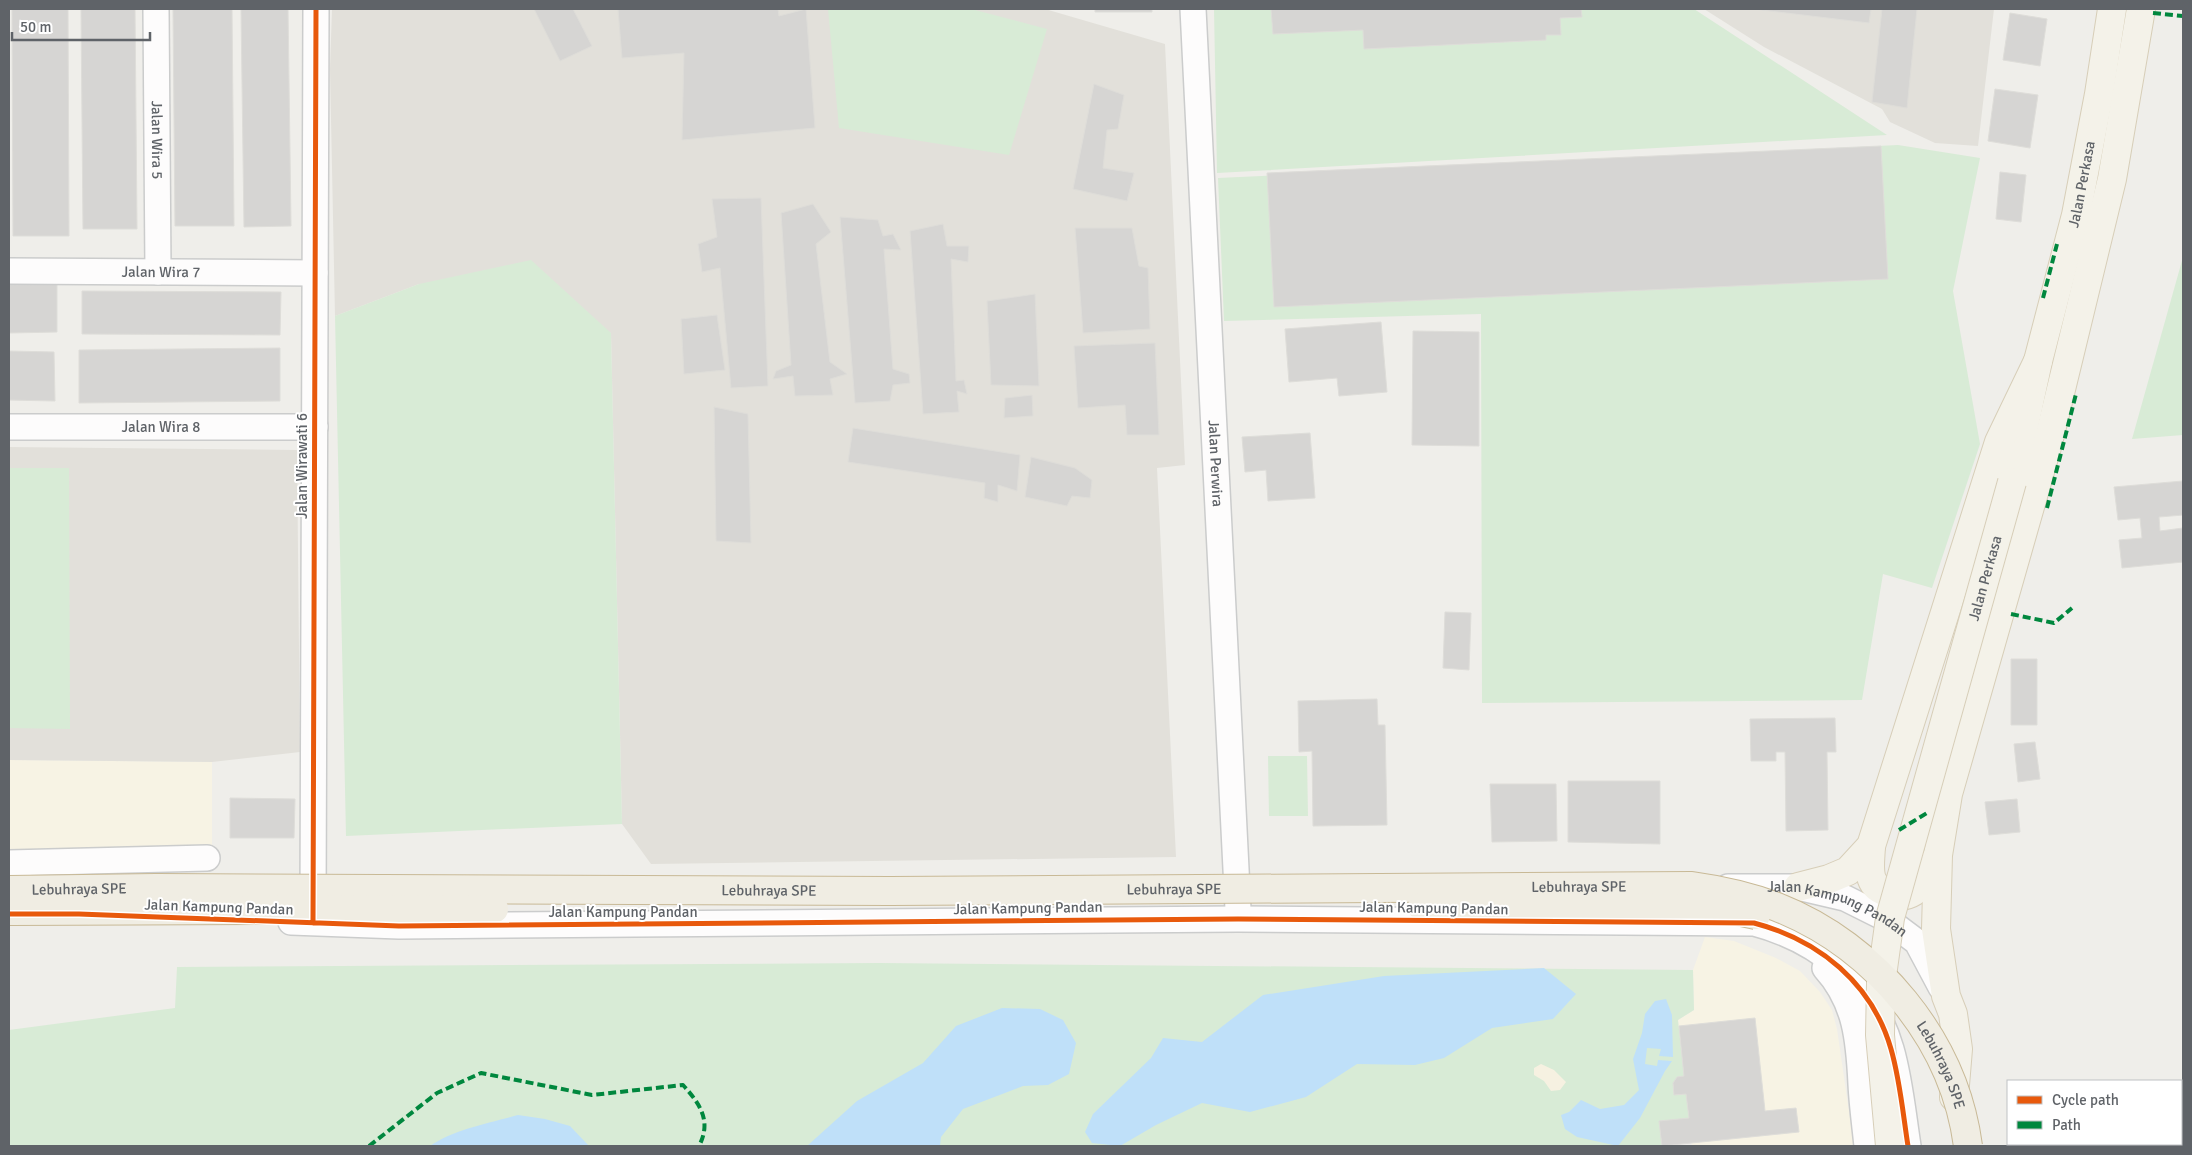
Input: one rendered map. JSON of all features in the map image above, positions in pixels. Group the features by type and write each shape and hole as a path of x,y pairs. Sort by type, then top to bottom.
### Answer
{"highway":[{"name":"Lebuhraya SPE","path":"9,890 156,888 890,891 1662,885 1701,888 1749,897 1803,918 1852,950 1875,969 1912,1011 1941,1059 1961,1111 1968,1146"},
{"name":"Lebuhraya SPE","path":"9,912 890,907 1630,907 1737,911 1778,922 1818,940 1853,964 1879,987 1906,1020 1924,1049 1943,1097 1955,1146"}],"main road":[{"name":"Jalan Perkasa","path":"1890,1146 1880,1035 1881,983 1890,918 2012,482 2038,361 2084,178 2112,9"},
{"name":"Jalan Perkasa","path":"1946,996 1936,930 1938,855 1948,794 2047,448 2107,198 2141,9"},
{"path":"1938,855 1920,885 1912,893 1902,896 1879,890 1874,885 1870,868 1871,846 1999,442 2038,361"},
{"path":"1798,887 1829,879 1848,871 1871,846"},
{"name":"Jalan Kampung Pandan","path":"1946,996 1953,1014 1958,1049 1954,1089 1955,1146"}],"street":[{"name":"Jalan Wira 5","path":"156,9 158,272"},
{"name":"Jalan Wirawati 6","path":"313,923 316,9"},
{"name":"Jalan Perwira","path":"1192,9 1238,919"},
{"name":"Jalan Wira 7","path":"9,271 315,273"},
{"name":"Jalan Wira 8","path":"9,427 315,427"},
{"path":"9,863 207,858"},
{"name":"Jalan Kampung Pandan","path":"9,897 313,898 1237,893 1390,888 1798,887 1845,898 1903,930 1917,942 1946,996"},
{"name":"Jalan Kampung Pandan","path":"9,912 409,926 1238,919 1754,924 1773,928 1810,944 1842,968 1867,998 1877,1015 1891,1048 1908,1146"},
{"name":"Jalan Kampung Pandan","path":"1754,924 1785,935 1801,946 1819,961 1840,988 1855,1024 1860,1043 1861,1084 1867,1146"}],"shaded area":[{"path":"332,9 1045,9 1165,44 1185,465 1157,468 1176,857 651,864 622,824 611,333 419,284 335,316 330,69"},
{"path":"1704,9 1994,9 1978,146 1935,143 1890,122 1882,109 1764,47"},
{"path":"9,447 297,450 300,752 212,762 9,760"},
{"path":"9,760 212,762 212,869 9,870"},
{"path":"1705,937 1734,941 1776,958 1800,971 1820,992 1832,1010 1837,1029 1854,1146 1692,1146 1691,1142 1662,1146 1659,1121 1674,1095 1673,1083 1677,1077 1684,1075 1678,1020 1694,1010 1693,970"}],"green space":[{"path":"828,9 971,9 1047,29 1009,155 839,128"},
{"path":"1214,9 1694,9 1887,135 1217,173"},
{"path":"1898,145 1980,158 1953,291 1980,444 1932,588 1883,574 1862,700 1482,703 1481,314 1224,321 1218,178"},
{"path":"2183,257 2183,435 2132,439"},
{"path":"531,260 611,333 622,824 346,836 335,316 419,284"},
{"path":"9,468 69,468 70,729 9,728"},
{"path":"1268,756 1307,756 1308,816 1269,816"},
{"path":"879,963 1693,970 1694,1010 1678,1020 1684,1076 1677,1077 1673,1083 1674,1095 1686,1094 1689,1118 1659,1122 1662,1146 9,1146 9,1030 175,1008 177,967"}],"sand":[{"path":"1541,1064 1554,1070 1566,1082 1560,1090 1551,1091 1544,1081 1534,1075 1534,1068"}],"water":[{"path":"1544,968 1576,994 1553,1019 1492,1028 1444,1058 1415,1065 1357,1064 1306,1097 1250,1112 1202,1103 1156,1125 1120,1146 1092,1143 1085,1132 1093,1114 1151,1058 1163,1038 1202,1042 1263,995 1384,976"},
{"path":"1666,999 1672,1015 1673,1057 1659,1056 1661,1049 1647,1048 1645,1064 1657,1066 1658,1060 1672,1061 1640,1118 1618,1146 1577,1137 1565,1129 1561,1115 1569,1112 1581,1100 1600,1109 1624,1105 1639,1090 1633,1059 1642,1033 1645,1014 1655,1001"},
{"path":"1002,1008 1040,1009 1063,1020 1076,1043 1069,1074 1048,1085 1023,1086 963,1109 941,1137 940,1146 807,1146 857,1101 923,1063 956,1026"},
{"path":"518,1115 545,1119 570,1126 589,1146 430,1146 461,1131"}],"building":[{"path":"12,9 68,9 69,236 13,236"},
{"path":"81,9 135,9 137,229 83,229"},
{"path":"173,9 232,9 234,226 175,226"},
{"path":"241,9 288,9 291,226 244,227"},
{"path":"534,9 573,9 592,46 560,61"},
{"path":"618,9 778,9 779,16 806,9 815,128 682,140 684,53 622,58"},
{"path":"1095,9 1152,9 1152,12 1095,12"},
{"path":"1271,9 1581,9 1582,17 1560,18 1561,35 1546,35 1546,40 1364,49 1363,30 1273,34"},
{"path":"1753,9 1871,9 1869,23"},
{"path":"1882,9 1917,9 1907,108 1872,102"},
{"path":"2010,13 2047,19 2040,66 2003,60"},
{"path":"1094,84 1124,95 1118,129 1107,130 1103,168 1134,173 1127,201 1073,189"},
{"path":"1995,89 2038,95 2030,148 1988,141"},
{"path":"1881,146 1888,279 1274,307 1267,173"},
{"path":"2000,172 2026,175 2021,222 1996,219"},
{"path":"761,198 768,386 731,388 720,268 702,272 698,244 717,237 712,199"},
{"path":"813,204 831,232 816,244 830,362 847,374 830,379 833,395 795,396 793,376 773,379 776,371 791,365 781,213"},
{"path":"840,217 878,220 883,236 893,234 901,250 884,249 893,369 909,374 910,383 893,385 890,401 855,403"},
{"path":"943,224 947,246 969,246 968,262 951,259 956,381 964,380 967,394 957,391 959,412 923,414 910,231"},
{"path":"1075,228 1132,228 1139,266 1148,268 1150,329 1083,333"},
{"path":"9,284 57,284 57,332 9,333"},
{"path":"82,291 281,292 280,335 82,334"},
{"path":"1035,294 1039,386 991,385 987,301"},
{"path":"717,315 725,370 684,374 681,319"},
{"path":"1381,322 1387,392 1339,396 1337,378 1289,382 1285,329"},
{"path":"1413,331 1479,332 1479,446 1412,445"},
{"path":"1155,343 1159,435 1127,435 1125,405 1078,408 1074,346"},
{"path":"280,348 280,401 79,403 79,350"},
{"path":"9,351 54,352 55,401 9,400"},
{"path":"1032,395 1033,416 1004,418 1005,398"},
{"path":"714,407 748,414 751,543 716,541"},
{"path":"853,428 1020,455 1017,491 998,485 998,502 984,498 985,483 848,462"},
{"path":"1310,433 1315,498 1268,501 1266,470 1245,472 1242,437"},
{"path":"1031,457 1075,468 1092,480 1090,498 1072,496 1067,506 1025,497"},
{"path":"2183,481 2183,515 2159,517 2160,531 2183,528 2183,562 2122,568 2119,540 2142,538 2140,518 2118,520 2114,487"},
{"path":"1445,612 1471,613 1469,670 1443,668"},
{"path":"2011,659 2037,659 2037,725 2011,725"},
{"path":"1377,699 1378,725 1385,725 1387,825 1313,826 1312,751 1299,752 1298,701"},
{"path":"1835,718 1836,752 1827,752 1828,830 1786,831 1785,752 1776,752 1776,761 1751,761 1750,719"},
{"path":"2035,742 2040,779 2018,782 2014,744"},
{"path":"1568,781 1660,781 1660,844 1568,842"},
{"path":"1490,784 1556,784 1557,841 1492,842"},
{"path":"230,798 295,799 294,838 230,838"},
{"path":"2017,799 2020,832 1989,835 1985,802"},
{"path":"1755,1018 1765,1111 1796,1108 1799,1132 1662,1146 1659,1121 1689,1118 1686,1094 1674,1095 1673,1083 1677,1077 1684,1076 1679,1026"}],"marked path":[{"path":"2153,13 2183,16"},
{"path":"2043,298 2057,244"},
{"path":"2047,508 2076,394"},
{"path":"2011,614 2054,623 2072,608"},
{"path":"1899,830 1927,813"},
{"path":"369,1146 437,1093 481,1073 592,1095 683,1085 702,1113 704,1129 699,1146"}],"cycle path":[{"path":"313,923 316,9"},
{"path":"9,914 79,914 399,926 1238,919 1754,923 1778,931 1821,953 1840,968 1871,1004 1882,1025 1891,1049 1899,1085 1908,1146"}]}
